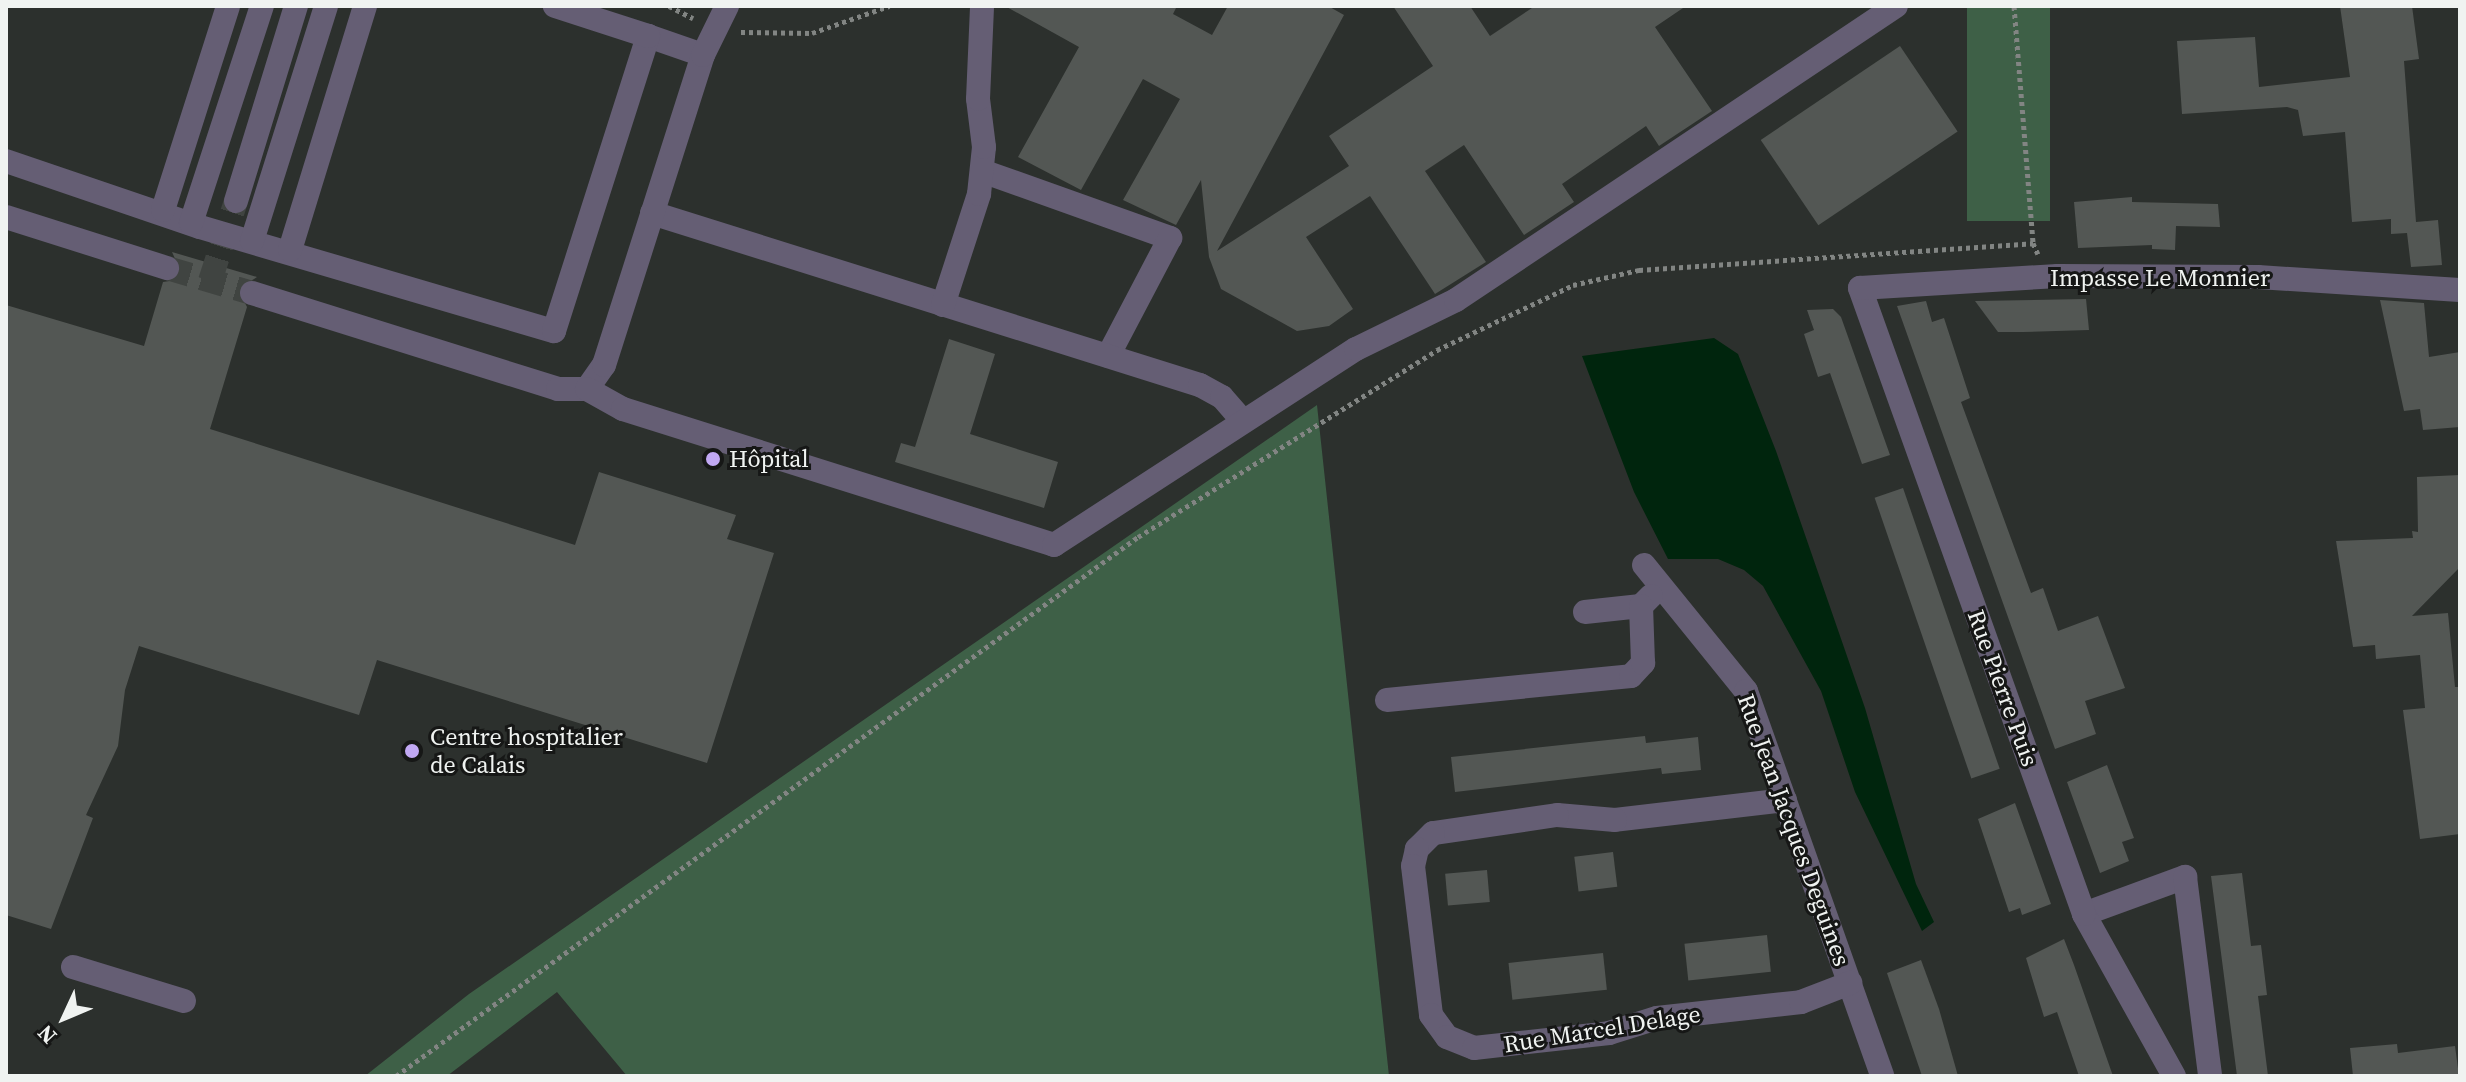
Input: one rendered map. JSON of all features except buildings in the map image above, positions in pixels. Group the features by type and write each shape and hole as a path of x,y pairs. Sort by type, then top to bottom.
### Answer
{"street":[{"path":"163,210 228,6"},
{"path":"191,223 262,6"},
{"path":"236,201 296,6"},
{"path":"252,241 326,6"},
{"path":"290,250 365,6"},
{"path":"555,6 703,55"},
{"path":"943,305 982,171 982,6"},
{"path":"252,293 558,389 587,389 623,409 1054,545 1241,419 1356,349 1456,300 1896,6"},
{"path":"587,389 604,365 716,16"},
{"path":"6,161 163,210 191,223 554,331 648,36"},
{"path":"982,171 1170,238 1108,356"},
{"path":"652,213 1200,385 1222,397 1241,419"},
{"path":"6,217 167,268"},
{"name":"Impasse Le Monnier","path":"1860,288 2048,277 2258,277 2460,290"},
{"name":"Rue Pierre Puis","path":"1860,288 2084,914 2174,1076"},
{"name":"Rue Jean Jacques Deguines","path":"1644,565 1746,691 1882,1076"},
{"path":"1585,612 1641,606 1661,585"},
{"path":"1387,700 1631,676 1643,663 1641,606"},
{"name":"Rue Marcel Delage","path":"1785,800 1615,820 1557,815 1433,833 1417,849 1413,866 1431,1015 1447,1037 1474,1048 1609,1033 1657,1018 1801,1002 1850,983"},
{"path":"2084,914 2185,877 2210,1076"},
{"path":"73,967 184,1001"}],"path":[{"path":"669,6 716,16 764,35 804,34 843,26 889,6"},
{"path":"2014,6 2033,243 2048,277"},
{"path":"396,1076 1138,537 1437,350 1573,285 1639,270 2033,243"}],"shaded area":[{"path":"1967,6 2050,6 2050,221 1967,221"},
{"path":"1714,338 1738,354 1776,451 1865,708 1916,884 1934,922 1922,931 1855,792 1821,691 1763,586 1744,570 1718,559 1668,559 1634,492 1582,356"},
{"path":"1317,405 1389,1076 627,1076 557,992 447,1076 365,1076 469,994"}],"tunnel":[{"path":"210,281 236,201"},
{"path":"167,268 252,293"}],"place":[{"name":"Hôpital","path":"713,459"},
{"name":"Centre hospitalier de Calais","path":"412,751"}]}
